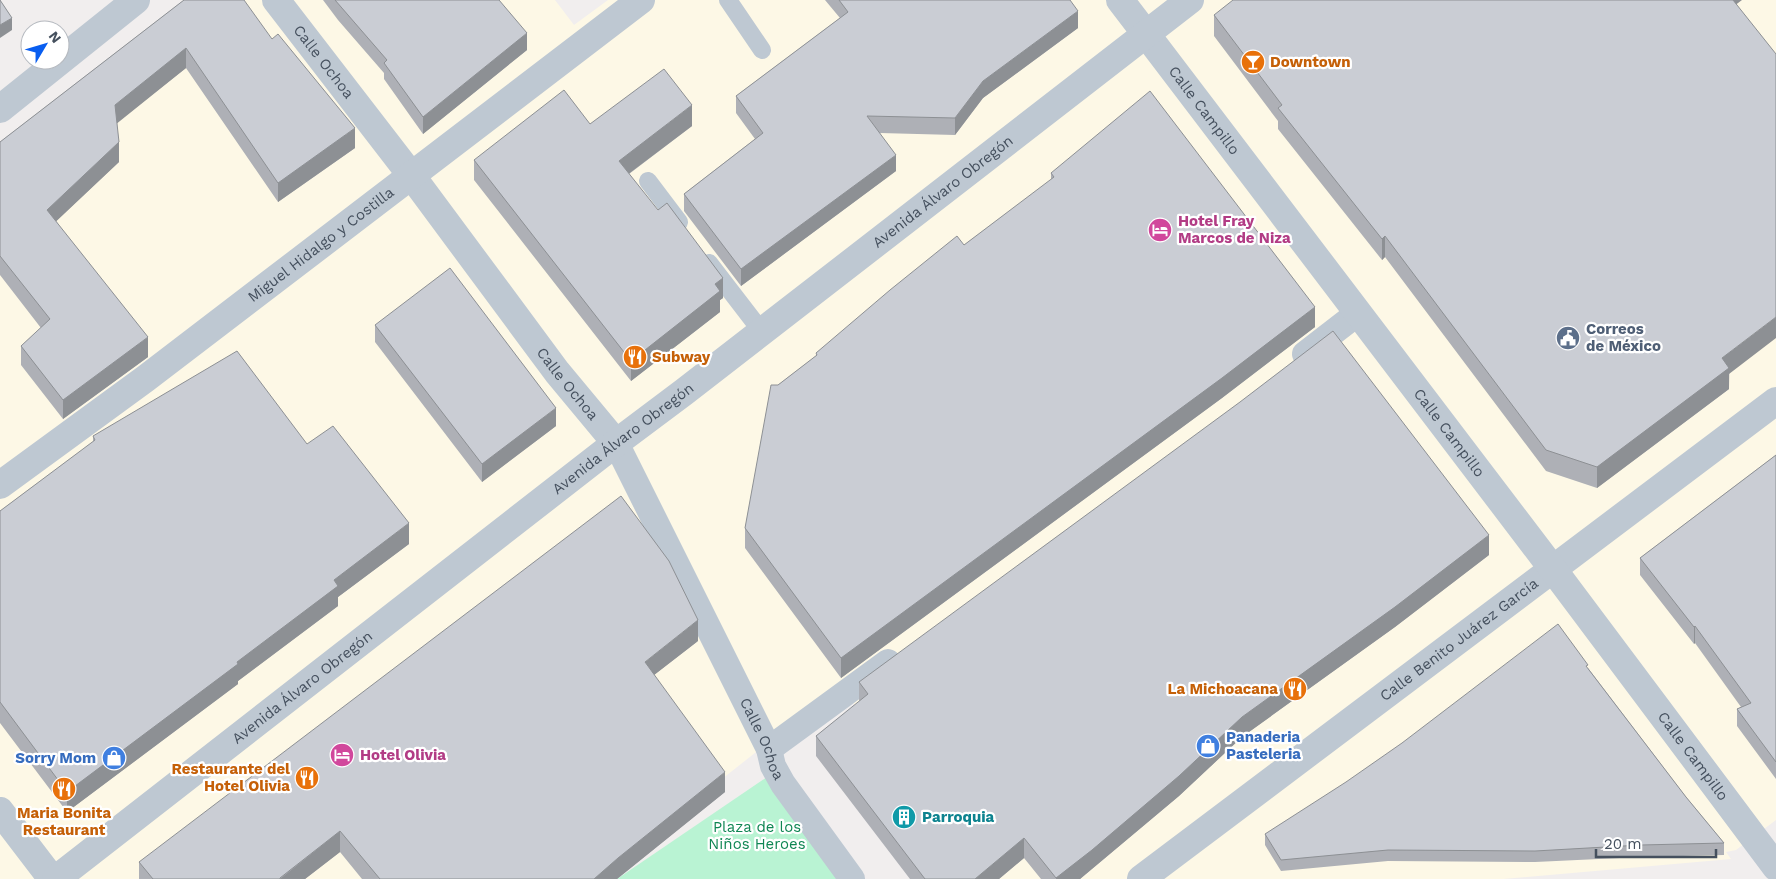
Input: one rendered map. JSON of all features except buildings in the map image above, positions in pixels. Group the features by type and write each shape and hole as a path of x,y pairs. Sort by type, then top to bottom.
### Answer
{"street":[{"path":"0,108 136,0"},
{"name":"Calle Ochoa","path":"276,0 411,175 557,372 616,442 769,749 774,766 783,784 852,879"},
{"name":"Miguel Hidalgo y Costilla","path":"0,485 145,379 641,0"},
{"name":"Calle Campillo","path":"1120,0 1774,859"},
{"name":"Avenida Álvaro Obregón","path":"56,879 616,442 762,332 1190,0"},
{"path":"1287,368 1358,314"},
{"name":"Calle Benito Juárez García","path":"1141,879 1776,400"},
{"path":"769,749 904,650"},
{"path":"0,811 52,879"}],"lane":[{"path":"728,0 762,50"},
{"path":"648,181 690,237"},
{"path":"702,252 762,332"}],"shaded area":[{"path":"195,0 555,0 574,25 608,0 1776,0 1776,820 1736,850 1726,852 1731,859 1503,879 991,879 840,686 595,879 0,879 0,149"}],"green space":[{"name":"Plaza de los Niños Heroes","path":"767,777 845,879 617,879"}],"place":[{"name":"Downtown","path":"1253,62"},
{"name":"Hotel Fray Marcos de Niza","path":"1160,230"},
{"name":"Correos de México","path":"1568,338"},
{"name":"Subway","path":"635,357"},
{"name":"La Michoacana","path":"1295,689"},
{"name":"Panaderia Pasteleria","path":"1208,746"},
{"name":"Hotel Olivia","path":"342,755"},
{"name":"Sorry Mom","path":"114,758"},
{"name":"Restaurante del Hotel Olivia","path":"307,778"},
{"name":"Maria Bonita Restaurant","path":"64,789"},
{"name":"Parroquia","path":"904,817"}]}
